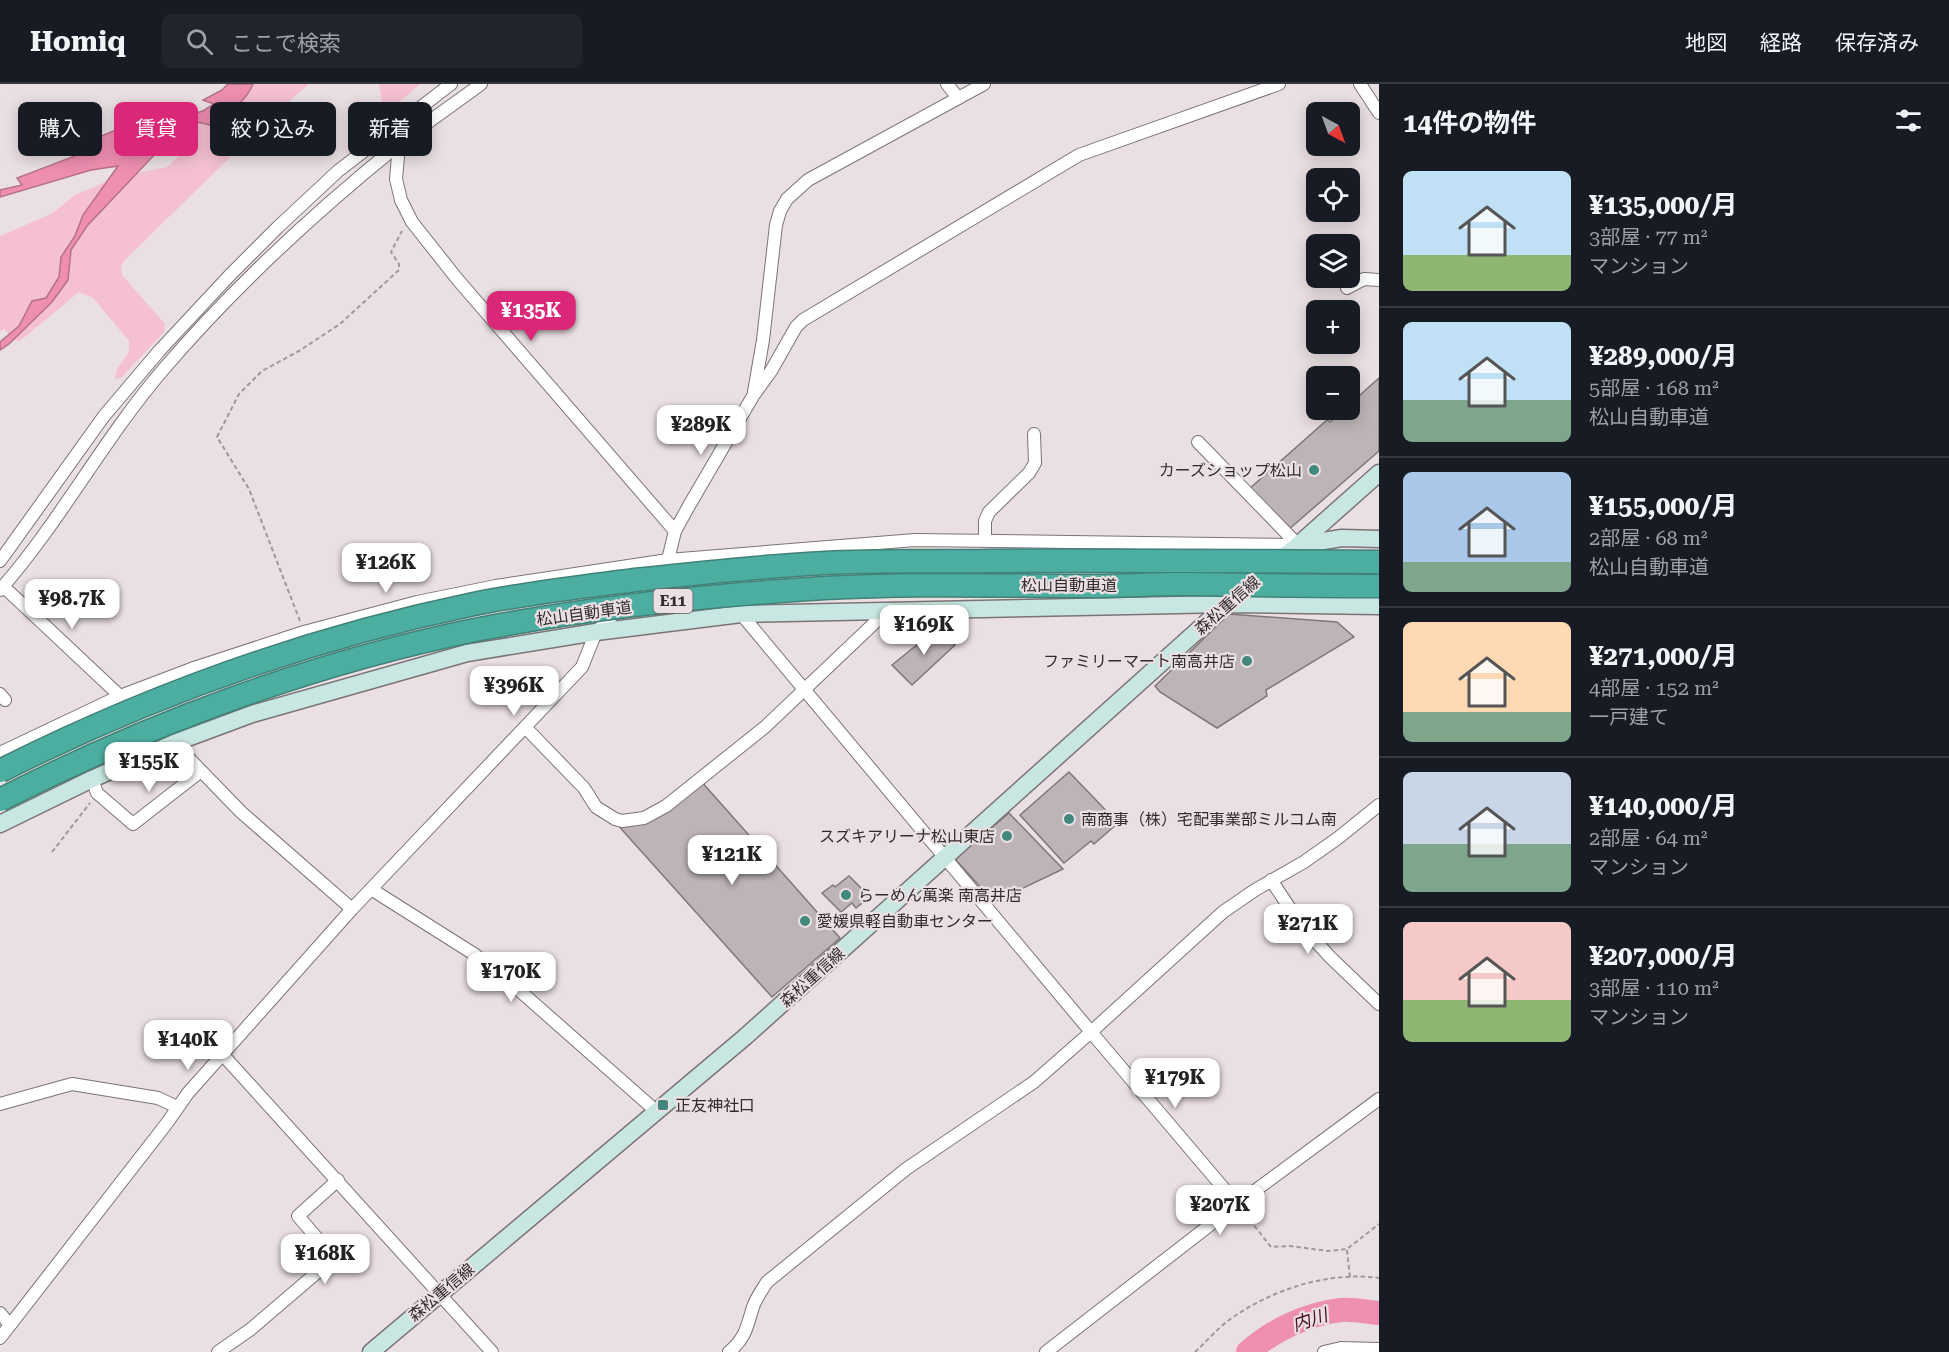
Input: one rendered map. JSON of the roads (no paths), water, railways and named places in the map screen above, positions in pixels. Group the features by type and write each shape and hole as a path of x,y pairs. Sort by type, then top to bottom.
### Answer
{"highway":[{"name":"松山自動車道","path":"0,771 141,706 306,648 390,624 475,604 575,587 701,572 827,563 1103,560 1379,562"},
{"name":"松山自動車道","path":"0,800 71,763 150,730 293,680 396,649 579,612 705,597 828,588 1176,584 1379,586"}],"street":[{"path":"0,561 104,416 160,350 214,292 278,227 338,171 451,84"},
{"path":"432,120 481,84"},
{"path":"947,84 958,98"},
{"path":"753,396 764,339 772,244 780,211 787,199 808,180 984,84"},
{"path":"0,1338 177,1107 352,909 582,667 596,632 668,560 675,531 753,396 771,371 796,327 803,320 1079,155 1280,84"},
{"path":"1360,84 1379,113"},
{"path":"120,696 2,588 39,543 92,464 169,364 289,240 386,156"},
{"path":"398,156 396,179 401,200 410,217 458,280 675,531"},
{"path":"1360,281 1364,279 1379,280"},
{"path":"985,540 985,520 989,512 1029,473 1035,463 1034,434"},
{"path":"1198,442 1298,544"},
{"name":"森松重信線","path":"371,1352 745,1037 1227,604 1379,473"},
{"path":"0,753 120,696 191,669 304,632 417,602 496,586 668,560 915,540 1298,544 1342,538 1379,539"},
{"path":"0,824 94,786 174,743 262,711 467,653 596,632 741,614 1227,604 1379,606"},
{"path":"525,727 584,788 596,807 622,821 644,818 666,806 765,727 887,611"},
{"path":"741,614 944,859 1237,1204"},
{"path":"174,743 241,812 352,909"},
{"path":"94,786 133,824 201,771"},
{"path":"729,1352 744,1335 753,1306 767,1282 906,1169 1034,1082 1223,912 1271,880 1304,862 1379,805"},
{"path":"1271,880 1284,902 1308,933 1330,957 1374,988 1379,1004"},
{"path":"371,889 474,954 520,991 656,1111"},
{"path":"223,1055 492,1352"},
{"path":"0,1104 72,1084 158,1098 177,1107"},
{"path":"1046,1352 1237,1204 1379,1099"},
{"path":"218,1352 251,1329 333,1258 298,1216 338,1180"},
{"path":"0,1313 10,1325"},
{"path":"1324,1352 1341,1348 1379,1349"}],"waterway":[{"name":"内川","path":"1248,1352 1279,1330 1316,1315 1346,1310 1379,1313"}],"place":[{"name":"カーズショップ松山","path":"1314,470"},
{"name":"ファミリーマート南高井店","path":"1247,661"},
{"name":"南商事（株）宅配事業部ミルコム南","path":"1069,819"},
{"name":"スズキアリーナ松山東店","path":"1007,836"},
{"name":"らーめん萬楽 南高井店","path":"846,895"},
{"name":"愛媛県軽自動車センター","path":"805,921"},
{"name":"正友神社口","path":"663,1105"}]}
